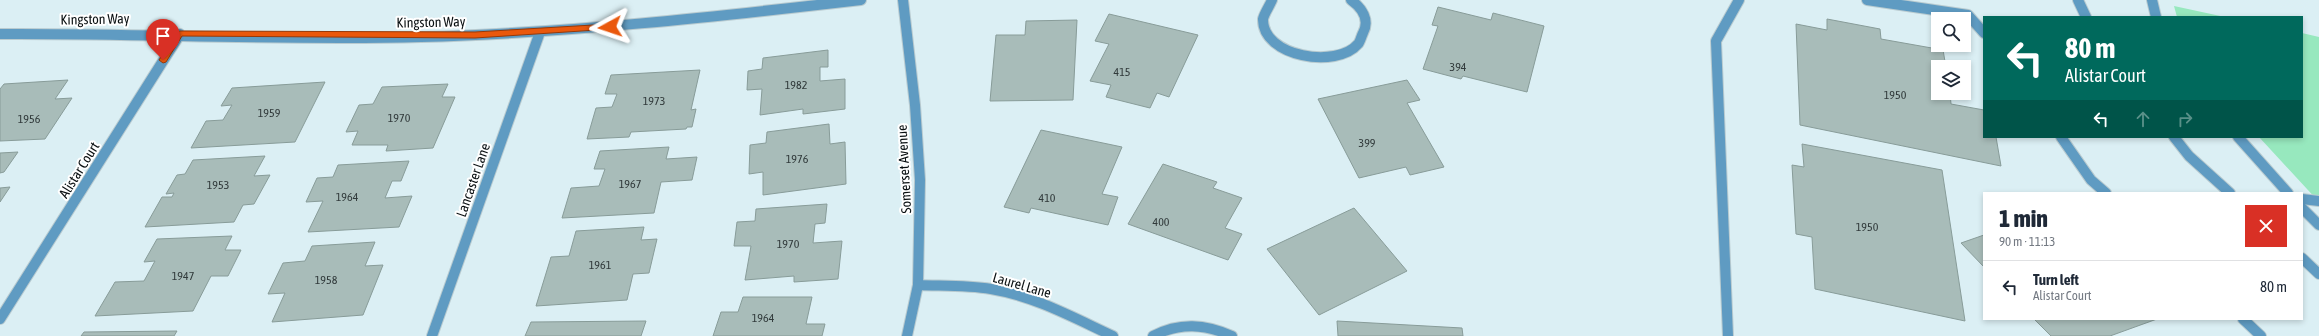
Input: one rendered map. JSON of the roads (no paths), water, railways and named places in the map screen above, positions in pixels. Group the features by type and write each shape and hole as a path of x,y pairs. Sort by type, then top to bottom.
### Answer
{"street":[{"name":"Kingston Way","path":"0,34 368,36 475,35 540,32 634,24 860,0"},
{"name":"Somerset Avenue","path":"902,0 915,105 920,180 918,286 907,336"},
{"path":"1272,0 1264,10 1262,22 1266,34 1276,45 1291,53 1309,58 1328,57 1344,53 1358,44 1365,35 1366,24 1363,13 1351,0"},
{"path":"1728,336 1716,41 1739,0"},
{"path":"1867,0 1968,15 1983,32"},
{"path":"2078,0 2086,16"},
{"path":"2152,0 2156,16"},
{"name":"Lancaster Lane","path":"432,336 540,32"},
{"name":"Alistar Court","path":"0,320 180,34"},
{"path":"2062,138 2091,180 2105,192"},
{"path":"2175,138 2189,156 2229,192"},
{"path":"2239,138 2287,192"},
{"path":"2303,199 2319,201"},
{"path":"2303,209 2319,225"},
{"path":"2303,259 2319,274"},
{"name":"Laurel Lane","path":"918,286 966,287 1001,291 1050,308 1113,336"},
{"path":"2244,320 2261,336"},
{"path":"1153,336 1174,327 1196,324 1217,328 1232,336"}]}
